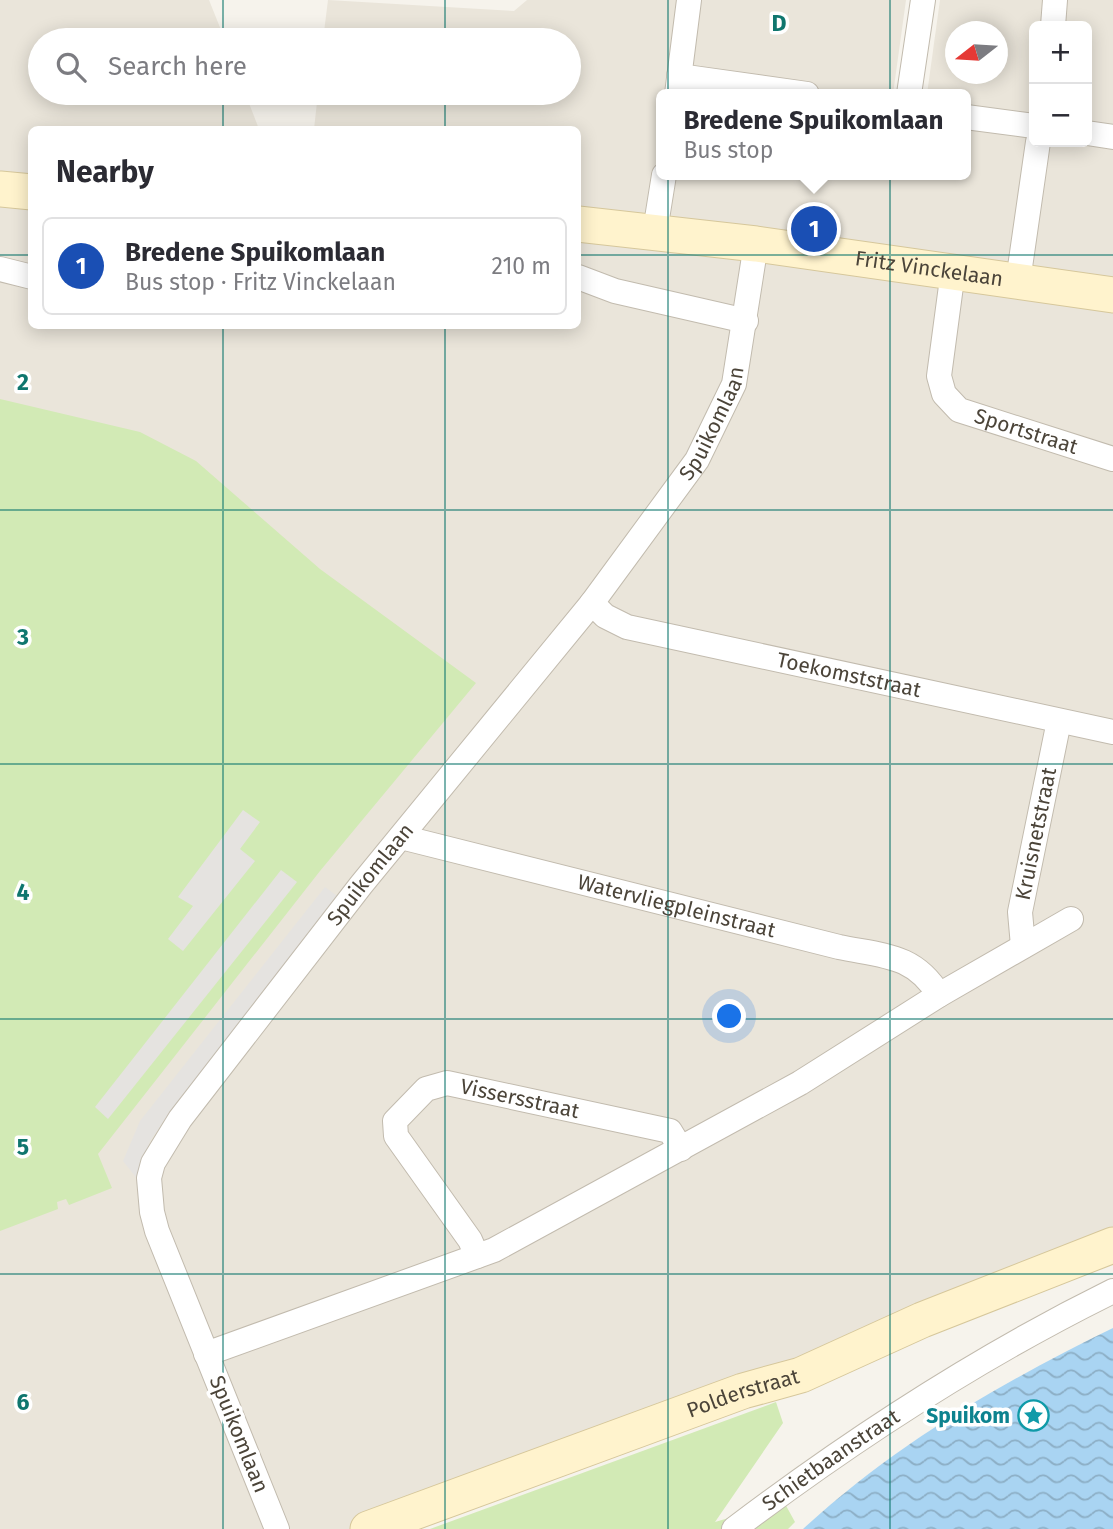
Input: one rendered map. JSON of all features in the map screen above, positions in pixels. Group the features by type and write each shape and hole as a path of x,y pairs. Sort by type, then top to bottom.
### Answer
{"street":[{"path":"689,0 678,85 735,89"},
{"path":"910,89 923,0"},
{"path":"1053,21 1055,0"},
{"path":"971,118 1029,125"},
{"path":"1092,134 1113,137"},
{"path":"1018,281 1037,147"},
{"path":"655,231 663,180"},
{"path":"0,189 28,192"},
{"name":"Fritz Vinckelaan","path":"581,224 755,244 1113,295"},
{"name":"Spuikomlaan","path":"277,1529 152,1212 149,1178 153,1163 180,1119 401,837 592,603 697,460 734,384 746,321 755,244"},
{"path":"0,269 28,276"},
{"name":"Sportstraat","path":"953,271 939,376 950,404 959,410 1113,459"},
{"path":"581,278 615,291 746,321"},
{"name":"Toekomststraat","path":"592,603 605,616 627,627 1113,732"},
{"name":"Kruisnetstraat","path":"1023,946 1020,912 1059,721"},
{"name":"Watervliegpleinstraat","path":"401,837 826,944 907,960 929,979 939,995"},
{"path":"206,1354 477,1256 800,1083 939,995 1071,919"},
{"name":"Vissersstraat","path":"477,1256 470,1240 396,1136 395,1121 426,1089 447,1083 670,1131 681,1149"},
{"name":"Polderstraat","path":"368,1529 743,1391 801,1375 922,1320 1113,1245"},
{"name":"Schietbaanstraat","path":"734,1529 789,1487 945,1384 1026,1334 1113,1291"}],"shaded area":[{"path":"0,0 209,0 220,28 28,28 28,105 250,105 258,126 28,126 28,329 581,329 581,126 314,126 317,105 581,105 581,28 324,28 328,0 514,11 527,0 906,0 894,89 656,89 656,180 971,180 971,89 928,89 940,0 1113,0 1113,1245 368,1529 0,1529"},
{"path":"243,810 260,822 240,849 255,861 183,951 168,939 193,906 178,897"},
{"path":"281,870 297,882 108,1119 95,1107"},
{"path":"325,887 340,898 166,1118 150,1141 138,1180 123,1161 140,1121"}],"green space":[{"path":"0,399 140,432 196,461 320,569 476,683 320,871 98,1154 112,1188 69,1205 66,1199 57,1202 58,1209 0,1231"},
{"path":"776,1402 783,1423 715,1522 784,1502 795,1522 788,1529 430,1529"}],"water":[{"name":"Spuikom","path":"1113,1328 1113,1529 803,1529 874,1470 950,1417 1031,1370"}],"place":[{"name":"Bredene Spuikomlaan","path":"814,229"},
{"name":"Spuikom","path":"1033,1416"}]}
